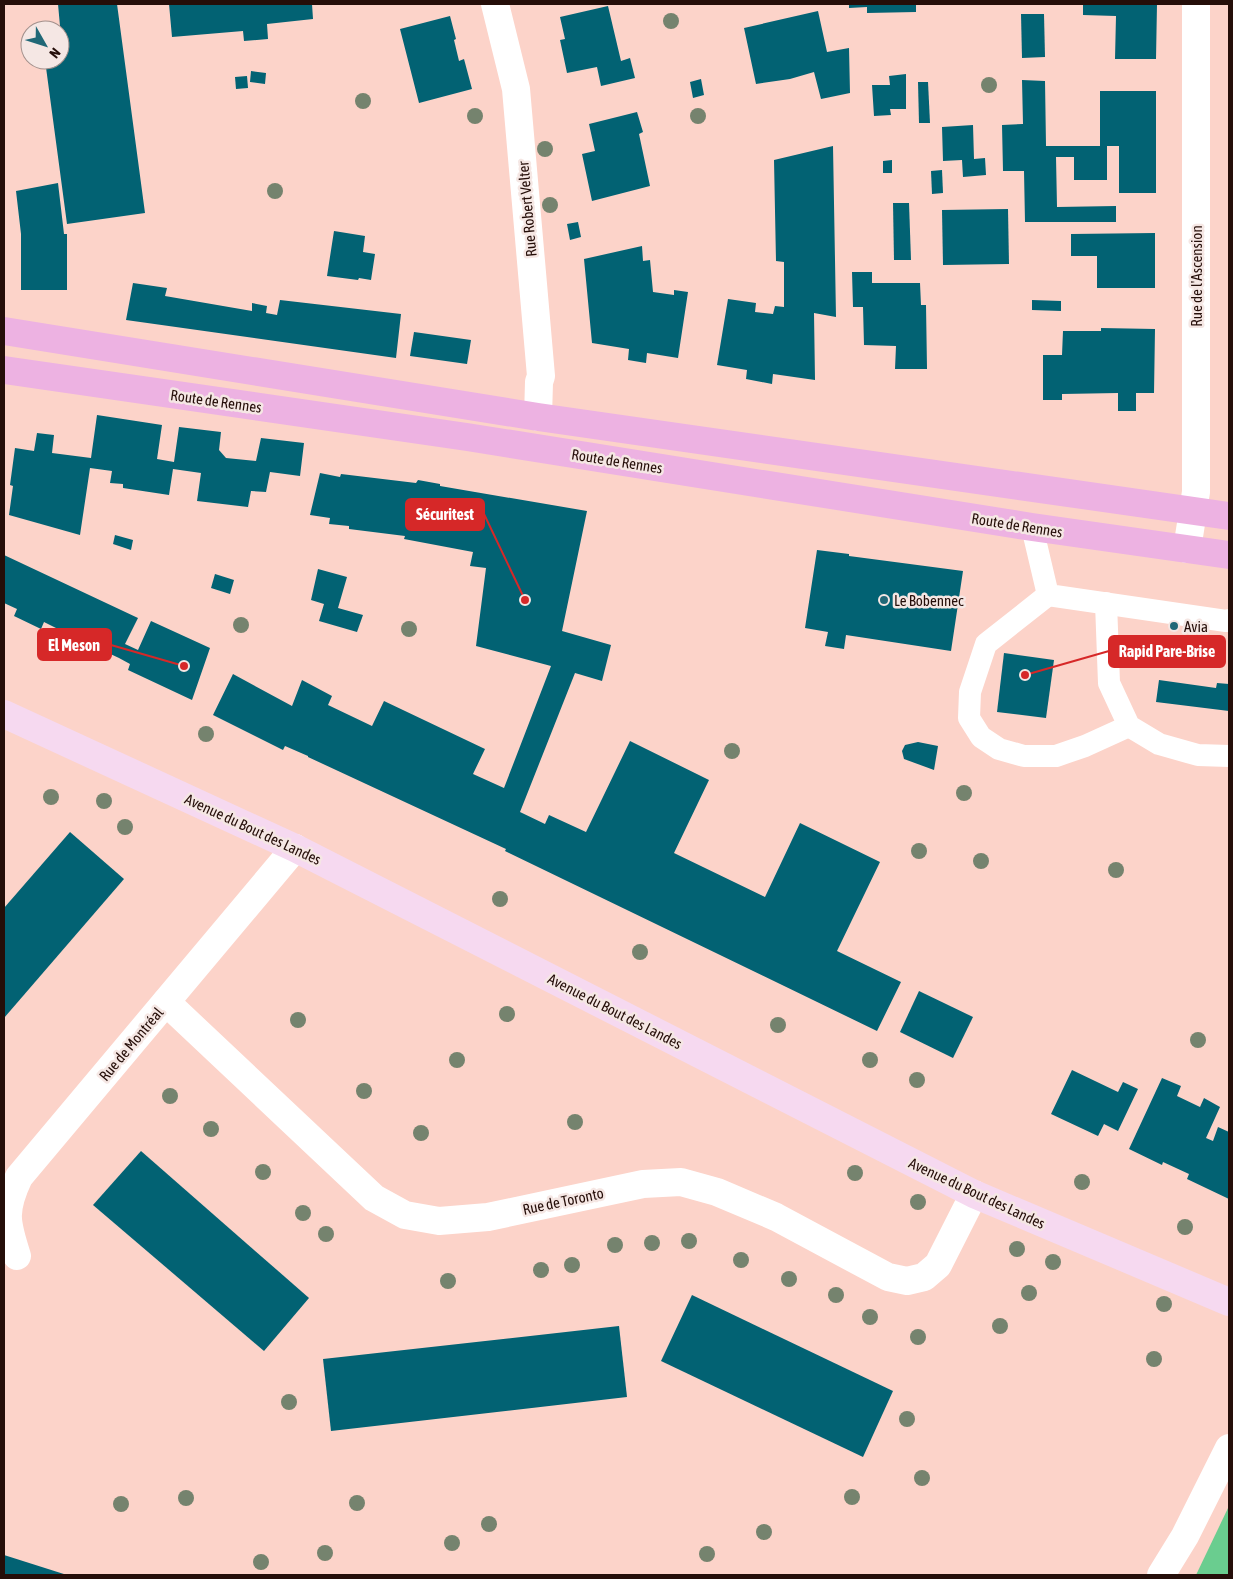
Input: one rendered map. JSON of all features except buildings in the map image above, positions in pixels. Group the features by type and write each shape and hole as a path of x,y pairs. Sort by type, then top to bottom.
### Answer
{"main road":[{"path":"4,331 538,417 1229,516"},
{"name":"Route de Rennes","path":"4,370 467,437 1032,528 1229,555"}],"street":[{"name":"Rue Robert Velter","path":"495,4 516,90 541,376 539,382 538,417"},
{"name":"Rue de l'Ascension","path":"1187,548 1196,492 1196,4"},
{"name":"Avenue du Bout des Landes","path":"4,714 295,848 974,1194 1229,1302"},
{"name":"Rue de Montréal","path":"17,1256 9,1233 7,1214 10,1196 19,1177 295,848"},
{"name":"Rue de Toronto","path":"166,1002 374,1198 405,1215 439,1222 488,1217 643,1184 681,1182 717,1192 776,1217 888,1277 907,1281 924,1276 938,1265 974,1194"},
{"path":"1160,1575 1185,1536 1229,1448"}],"lane":[{"path":"1032,528 1048,594"},
{"path":"1128,726 1086,746 1056,756 1024,756 999,749 981,737 969,718 970,692 986,644 1048,594 1106,604 1229,620"},
{"path":"1106,604 1109,683 1128,726 1159,744 1198,755 1229,756"}],"green space":[{"path":"1229,1506 1229,1575 1196,1575"}],"place":[{"name":"Sécuritest","path":"525,600"},
{"name":"Le Bobennec","path":"884,600"},
{"name":"Avia","path":"1174,626"},
{"name":"El Meson","path":"184,666"},
{"name":"Rapid Pare-Brise","path":"1025,675"}]}
